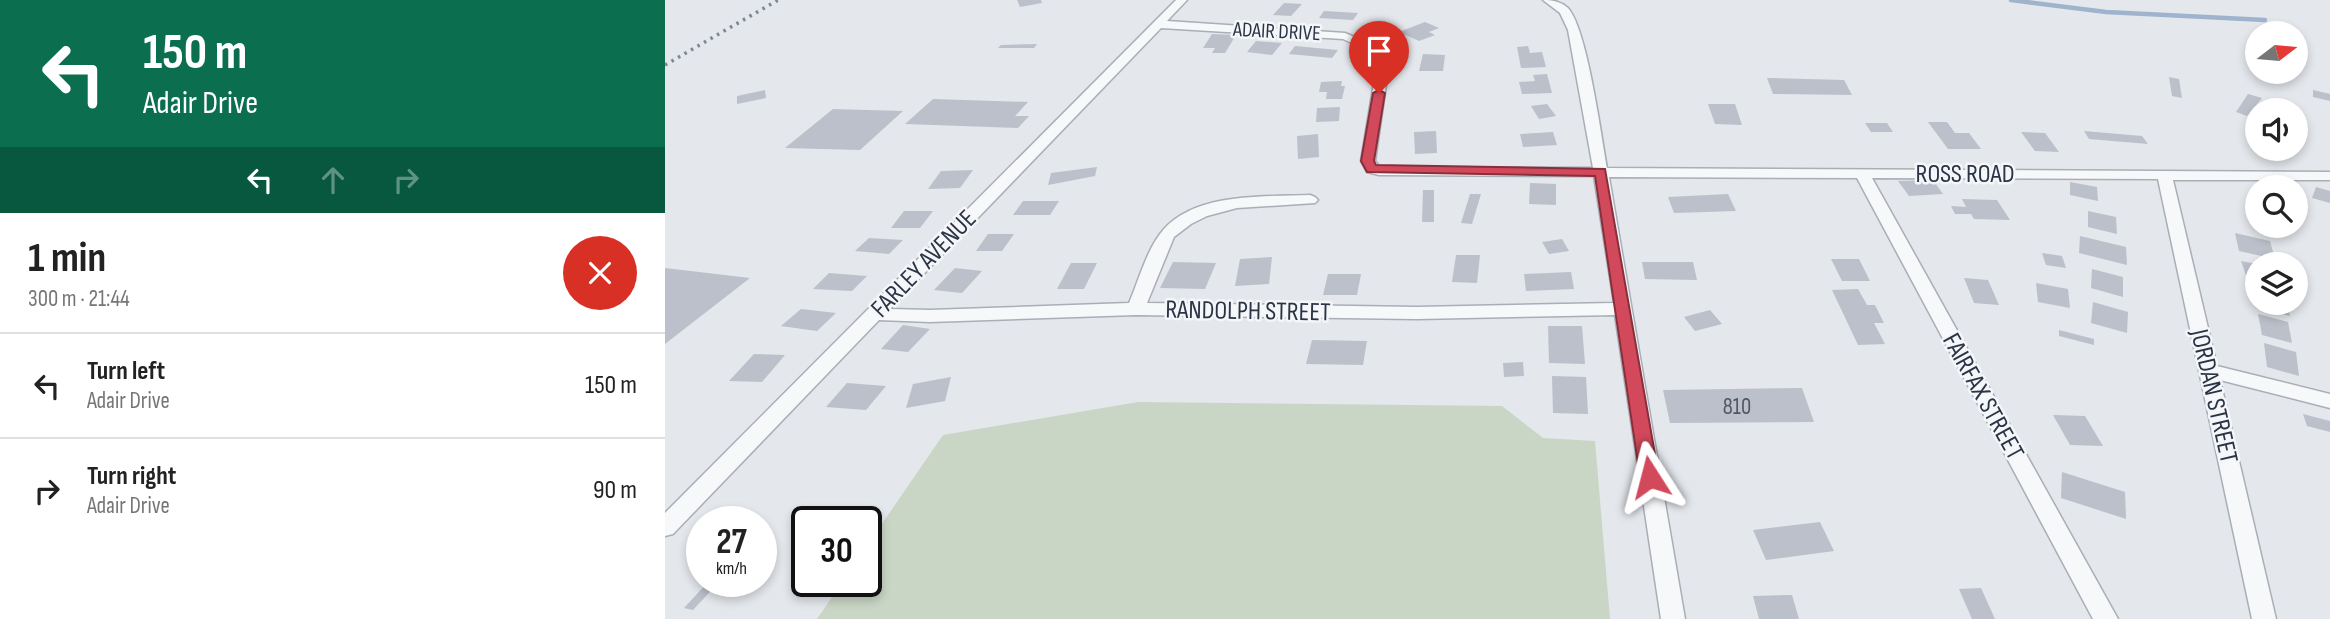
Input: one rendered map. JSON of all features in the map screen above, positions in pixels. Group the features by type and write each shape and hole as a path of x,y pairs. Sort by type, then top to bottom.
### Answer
{"street":[{"name":"FARLEY AVENUE","path":"665,527 1182,0"},
{"path":"1548,0 1564,11 1574,30 1601,172 1673,619"},
{"name":"ADAIR DRIVE","path":"1158,24 1333,34 1364,43 1374,49 1383,64 1368,161 1372,169 1601,172"},
{"name":"ROSS ROAD","path":"1601,172 2330,176"},
{"name":"FAIRFAX STREET","path":"1861,172 2106,619"},
{"name":"JORDAN STREET","path":"2164,174 2264,619"},
{"path":"1136,309 1170,232 1199,214 1237,204 1310,200"},
{"name":"RANDOLPH STREET","path":"873,314 930,316 1136,309 1417,313 1624,309"},
{"path":"2209,372 2330,401"}],"green space":[{"path":"1138,402 1502,406 1543,438 1595,441 1610,619 817,619 832,597 882,597 882,524 943,435"}],"building":[{"path":"1017,0 1041,0 1042,3 1020,7"},
{"path":"1284,3 1302,4 1291,16 1273,15"},
{"path":"1324,11 1358,13 1353,20 1319,18"},
{"path":"1425,22 1439,28 1429,32 1435,35 1419,41 1399,32"},
{"path":"1212,34 1236,35 1225,53 1212,53 1215,48 1203,48"},
{"path":"1256,41 1282,43 1272,55 1247,52"},
{"path":"1037,44 1034,48 998,48 1001,45"},
{"path":"1295,46 1338,50 1332,58 1289,54"},
{"path":"1528,46 1530,53 1542,52 1546,67 1521,68 1517,47"},
{"path":"1423,54 1445,55 1443,71 1419,71"},
{"path":"1547,74 1552,93 1522,94 1519,82 1535,81 1533,75"},
{"path":"2169,77 2179,79 2182,98 2172,96"},
{"path":"1767,78 1844,80 1852,95 1773,94"},
{"path":"1342,81 1341,86 1345,86 1342,99 1326,99 1327,92 1319,92 1321,82"},
{"path":"765,90 766,98 737,104 737,96"},
{"path":"2313,90 2330,94 2330,101 2313,97"},
{"path":"2248,94 2262,98 2245,98"},
{"path":"2245,98 2245,115 2236,112"},
{"path":"933,99 1028,102 1015,116 1029,116 1018,128 905,124"},
{"path":"1547,104 1556,116 1539,119 1531,106"},
{"path":"1708,104 1735,104 1742,125 1715,124"},
{"path":"1340,107 1339,121 1316,122 1317,108"},
{"path":"833,109 903,111 860,150 785,148"},
{"path":"1928,122 1947,122 1955,133 1969,133 1981,149 1948,149"},
{"path":"1865,123 1887,123 1893,132 1871,132"},
{"path":"1436,131 1437,153 1415,154 1414,132"},
{"path":"2084,131 2142,136 2148,144 2089,139"},
{"path":"1553,132 1557,145 1523,147 1520,134"},
{"path":"2021,132 2045,133 2059,152 2035,151"},
{"path":"1318,134 1319,157 1298,159 1297,136"},
{"path":"1097,167 1095,176 1048,185 1051,173"},
{"path":"973,170 960,188 928,189 941,171"},
{"path":"1933,180 1943,194 1909,196 1898,181"},
{"path":"2070,182 2097,187 2098,201 2070,195"},
{"path":"1530,183 1556,184 1556,205 1529,204"},
{"path":"2316,187 2330,191 2330,203 2312,198"},
{"path":"1423,190 1434,190 1434,222 1422,222"},
{"path":"1470,194 1481,194 1472,224 1461,223"},
{"path":"1728,194 1736,211 1674,213 1668,197"},
{"path":"1962,199 1997,200 2010,220 1974,219 1971,214 1955,214 1951,206 1966,207"},
{"path":"1023,201 1059,201 1050,215 1013,215"},
{"path":"904,211 933,211 920,228 891,228"},
{"path":"2088,211 2116,217 2117,234 2088,227"},
{"path":"2235,233 2245,235 2245,238 2270,241 2273,252 2245,252 2239,251"},
{"path":"988,234 1014,234 1002,251 976,251"},
{"path":"2080,236 2126,247 2127,265 2079,253"},
{"path":"869,238 903,240 889,254 855,251"},
{"path":"1562,239 1569,251 1549,254 1542,242"},
{"path":"2042,253 2062,256 2066,268 2046,265"},
{"path":"1456,255 1480,255 1477,283 1452,282"},
{"path":"1272,257 1269,284 1235,286 1240,259"},
{"path":"1831,259 1859,259 1870,281 1842,281"},
{"path":"1173,262 1216,263 1205,289 1160,288"},
{"path":"1642,262 1693,262 1697,280 1645,279"},
{"path":"1071,263 1097,263 1084,289 1057,289"},
{"path":"665,268 750,278 665,344"},
{"path":"955,268 982,271 962,293 934,290"},
{"path":"2092,269 2123,277 2123,297 2091,288"},
{"path":"1571,272 1574,289 1526,291 1524,274"},
{"path":"829,273 867,276 852,291 813,289"},
{"path":"1328,274 1361,274 1357,295 1323,295"},
{"path":"1964,278 1988,280 1999,305 1974,303"},
{"path":"2036,283 2068,289 2070,308 2038,302"},
{"path":"1858,289 1867,305 1875,305 1884,323 1874,323 1885,344 1858,345 1832,290"},
{"path":"2093,302 2128,312 2127,333 2091,323"},
{"path":"801,309 836,313 817,331 781,326"},
{"path":"1710,310 1722,324 1695,331 1684,317"},
{"path":"2258,315 2288,322 2292,343 2262,335"},
{"path":"903,325 930,329 908,352 881,349"},
{"path":"1548,326 1582,326 1585,364 1549,363"},
{"path":"2059,330 2094,339 2094,345 2059,336"},
{"path":"1312,340 1367,341 1363,365 1306,364"},
{"path":"2264,343 2296,352 2299,376 2267,367"},
{"path":"754,354 785,355 762,382 729,381"},
{"path":"1523,362 1524,376 1504,377 1503,363"},
{"path":"1552,376 1586,377 1588,414 1553,413"},
{"path":"951,377 945,401 906,408 913,384"},
{"path":"847,383 886,386 866,410 826,407"},
{"path":"1802,388 1814,422 1670,423 1663,390"},
{"path":"2303,414 2330,421 2330,432 2307,426"},
{"path":"2053,415 2085,416 2103,446 2070,445"},
{"path":"2062,472 2125,492 2126,519 2061,498"},
{"path":"1820,522 1834,551 1766,560 1753,530"},
{"path":"1981,588 1995,619 1972,619 1959,589"},
{"path":"1792,595 1799,619 1759,619 1753,596"},
{"path":"694,597 705,597 693,610 684,608"}],"waterway":[{"path":"2011,0 2106,12 2265,20"}],"railway":[{"path":"665,65 778,0"}],"route":[{"path":"1379,93 1368,161 1372,169 1601,172 1650,477"}]}
